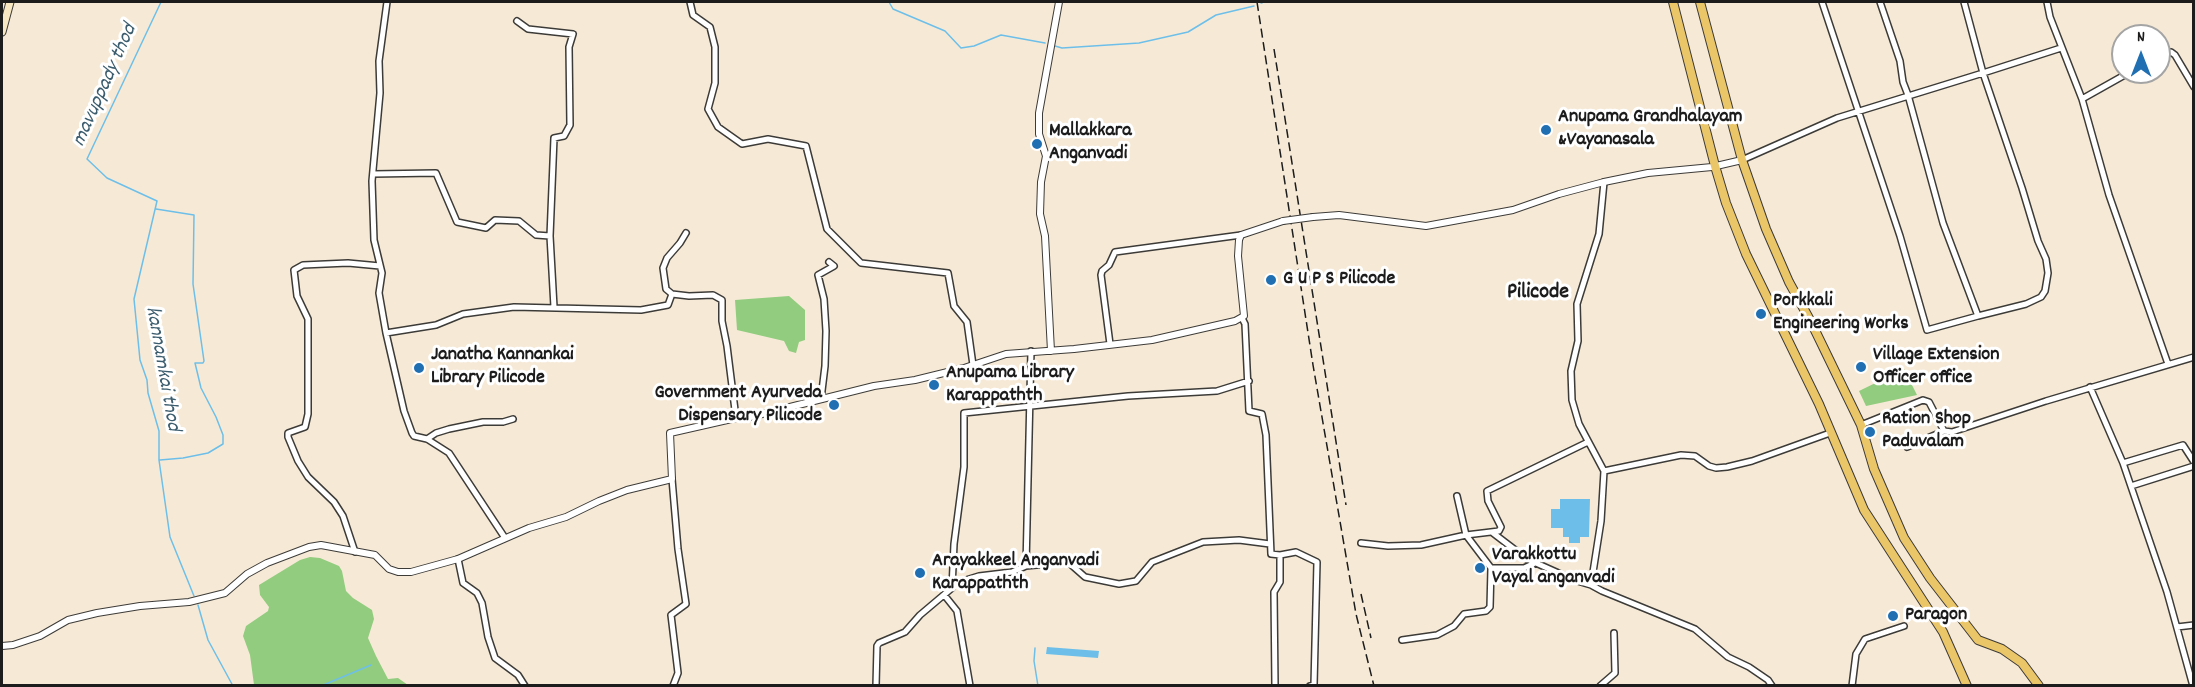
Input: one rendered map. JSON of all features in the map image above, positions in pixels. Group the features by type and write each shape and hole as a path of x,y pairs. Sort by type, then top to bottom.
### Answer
{"highway":[{"path":"1673,2 1715,166 1726,203 1746,254 1799,362 1864,510 1943,632 1967,686"},
{"path":"1700,2 1742,160 1766,229 1789,282 1862,425 1874,469 1904,538 1930,578 1978,640 2002,649 2022,663 2039,686"}],"main road":[{"path":"2,32 10,2"}],"street":[{"path":"386,2 379,61 380,93 373,174 373,230 382,273 379,293 386,333 404,411 412,433 414,436 427,439 449,453 505,538"},
{"path":"690,2 693,15 710,27 715,47 715,83 708,110 718,127 742,144 768,139 806,146 827,229 861,263 948,273 954,306 967,322 974,365"},
{"path":"1051,351 1046,236 1040,214 1041,182 1046,156 1040,134 1039,113 1059,2"},
{"path":"1822,2 1900,236 1927,330 2026,304 2041,297 2045,291 2048,273 2046,259 2038,241 1983,73 1964,2"},
{"path":"1880,2 1900,61 1903,82 1943,223 1978,316"},
{"path":"2047,2 2061,48 2082,99 2109,195 2168,364"},
{"path":"517,21 528,29 573,34 569,47 570,125 564,136 554,138 549,236 554,307"},
{"path":"1110,344 1101,275 1115,252 1241,235 1283,221 1313,217 1339,215 1426,226 1513,210 1604,182 1648,173 1715,166 1742,160 1858,110 2061,48"},
{"path":"2171,52 2193,87"},
{"path":"2082,99 2111,83"},
{"path":"373,174 436,173 457,222 486,228 495,220 519,221 536,235 549,236"},
{"path":"1591,585 1601,520 1604,471 1588,442 1572,400 1570,371 1578,341 1577,303 1599,234 1604,182"},
{"path":"686,233 667,258 663,268 666,289 672,294 689,296 713,294 722,300 722,321 736,418"},
{"path":"1241,235 1238,256 1244,313 1242,318 1245,324 1249,411 1262,414 1266,435 1270,554 1296,552 1317,562 1314,685 1310,686"},
{"path":"821,399 826,331 825,299 818,275 834,266 829,262"},
{"path":"355,552 343,516 334,502 308,477 288,437 288,433 305,427 308,414 308,319 297,296 294,270 303,265 348,263 380,266"},
{"path":"386,333 436,325 463,314 514,308 641,310 668,305 672,294"},
{"path":"673,686 678,673 671,615 686,604 678,549 670,433 736,418 746,418 874,386 915,380 1006,354 1152,340 1242,318"},
{"path":"1026,566 1031,351"},
{"path":"1906,447 1944,431 1952,432 2090,387 2193,357"},
{"path":"876,686 879,643 905,632 928,607 945,596 953,584 954,544 964,467 964,413 1128,396 1217,391 1249,381"},
{"path":"2090,387 2131,486 2164,583 2193,686"},
{"path":"1862,425 1923,400 1929,402 1944,431"},
{"path":"427,439 449,429 513,419"},
{"path":"1604,471 1681,455 1695,456 1716,468 1727,467 1752,461 1830,433"},
{"path":"1361,543 1388,546 1421,545 1466,535 1499,531 1501,526 1488,501 1487,491 1588,442"},
{"path":"2122,463 2182,445 2193,464 2131,486"},
{"path":"2,646 13,645 40,636 68,620 97,613 140,606 189,602 225,593 247,574 267,563 309,547 321,545 375,555 389,569 411,572 458,559 529,528 566,517 627,490 672,479"},
{"path":"1402,640 1437,635 1454,626 1464,614 1486,611 1490,607 1491,568 1466,535 1457,496"},
{"path":"1493,533 1535,563 1695,629 1728,657 1749,667 1768,680 1772,686"},
{"path":"953,584 979,576 1012,572 1026,566 1068,562 1085,577 1119,584 1136,581 1152,562 1203,542 1239,540 1270,544"},
{"path":"1275,686 1274,592 1280,582 1280,555"},
{"path":"458,559 463,583 477,593 482,603 488,637 495,658 518,675 525,686"},
{"path":"1491,568 1524,568 1535,563"},
{"path":"945,596 957,611 970,686"},
{"path":"2176,627 2193,625"},
{"path":"1851,686 1856,654 1865,639 1904,626"},
{"path":"1600,686 1615,673 1614,633"}],"green space":[{"path":"789,296 805,310 805,340 799,342 796,353 789,351 784,341 737,330 735,300"},
{"path":"1904,369 1917,395 1866,406 1859,391"},
{"path":"310,557 320,558 339,566 346,591 372,610 374,619 368,638 388,679 398,678 408,685 254,685 250,655 243,636 246,626 268,611 269,607 260,595 259,585 300,560"}],"water":[{"path":"1560,499 1590,499 1589,537 1580,537 1580,543 1569,543 1569,537 1563,537 1563,528 1551,528 1551,509 1560,509"},
{"path":"1047,647 1099,651 1098,658 1046,654"}],"waterway":[{"name":"kannamkai thod","path":"161,2 87,159 107,178 157,201 134,299 140,360 159,431 159,460 170,537 194,596"},
{"name":"mavuppady thod","path":"889,2 893,9 945,31 961,48 974,46 1001,35 1045,43"},
{"path":"1055,46 1062,48 1139,43 1188,32 1216,15 1254,6"},
{"path":"156,209 194,215 193,284 204,361 195,363 201,388 223,435 223,444 208,453 160,460"},
{"name":"kannamkai thod","path":"198,605 208,640 233,686"},
{"path":"1035,648 1034,661 1038,686"},
{"path":"321,686 371,665"}],"railway":[{"path":"1257,2 1313,365 1356,614 1374,686"},
{"path":"1274,49 1346,505"},
{"path":"1361,594 1371,638"}],"place":[{"name":"Anupama Grandhalayam &Vayanasala","path":"1546,130"},
{"name":"Mallakkara Anganvadi","path":"1037,144"},
{"name":"G U P S Pilicode","path":"1271,280"},
{"name":"Porkkali Engineering Works","path":"1761,314"},
{"name":"Village Extension Officer office","path":"1861,367"},
{"name":"Janatha Kannankai Library Pilicode","path":"419,368"},
{"name":"Anupama Library Karappathth","path":"934,385"},
{"name":"Government Ayurveda Dispensary Pilicode","path":"834,405"},
{"name":"Ration Shop Paduvalam","path":"1870,432"},
{"name":"Varakkottu Vayal anganvadi","path":"1480,568"},
{"name":"Arayakkeel Anganvadi Karappathth","path":"920,573"},
{"name":"Paragon","path":"1893,616"}],"district":[{"name":"Pilicode","path":"1538,294"}]}
